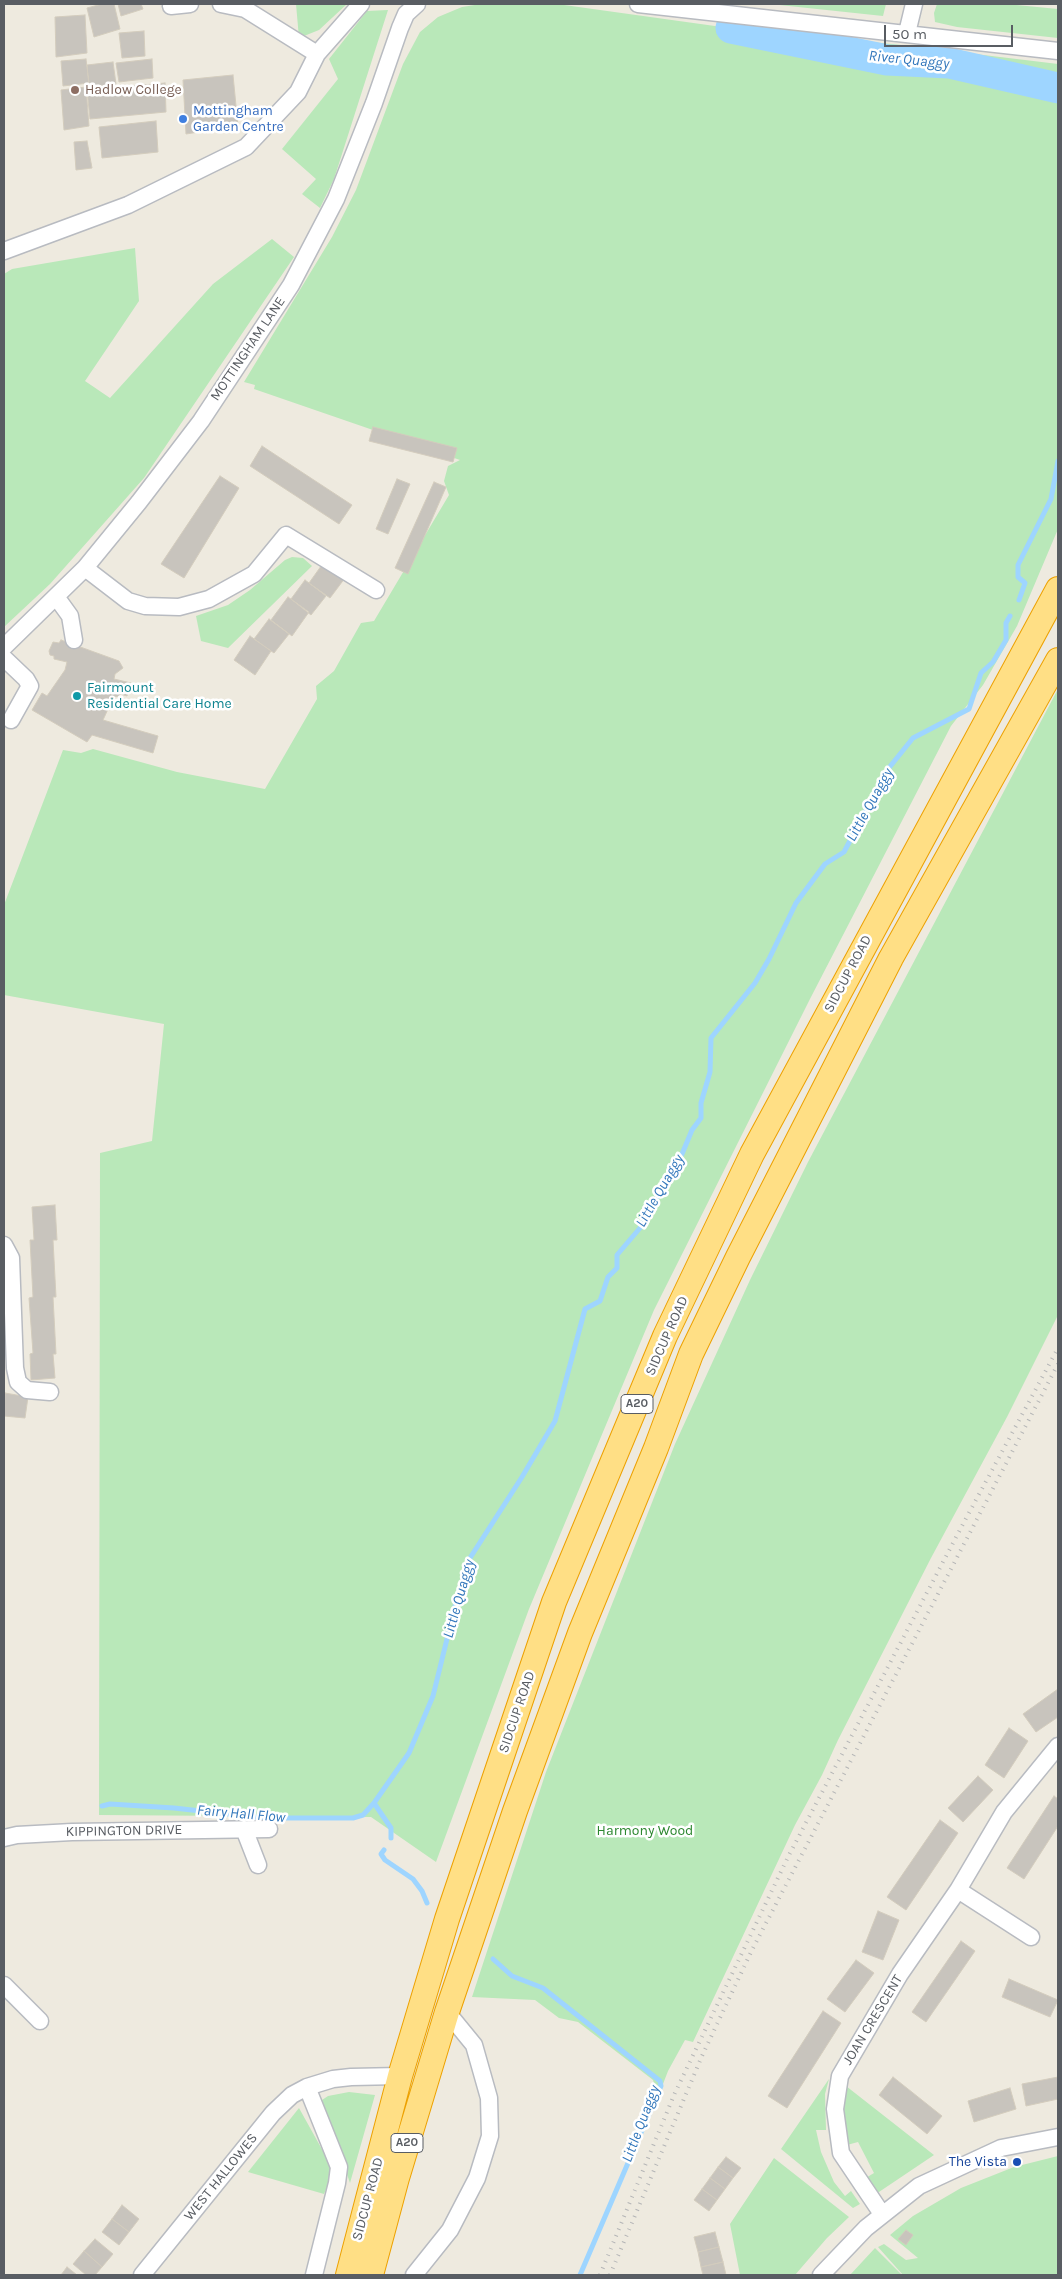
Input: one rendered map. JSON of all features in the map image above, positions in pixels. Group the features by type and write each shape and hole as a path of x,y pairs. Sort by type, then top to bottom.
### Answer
{"highway":[{"name":"SIDCUP ROAD","path":"348,2275 400,2076 447,1918 554,1602 665,1336 752,1154 1058,589"},
{"name":"SIDCUP ROAD","path":"372,2275 397,2178 447,2012 508,1828 580,1633 656,1448 691,1354 738,1257 891,958 1058,660"}],"street":[{"path":"170,6 190,4"},
{"path":"221,4 245,9 317,54"},
{"path":"4,250 128,205 246,147 298,92 317,54 361,4"},
{"name":"MOTTINGHAM LANE","path":"4,647 57,598 85,568 201,421 292,285 336,199 374,102 400,28 406,14 416,4"},
{"path":"638,4 907,33 1058,52"},
{"path":"907,33 914,4"},
{"path":"85,568 128,601 145,606 179,607 209,599 254,574 286,535 376,590"},
{"path":"57,598 70,616 74,640"},
{"path":"4,658 26,679 30,686 11,720"},
{"path":"4,1245 11,1258 15,1368 18,1382 27,1390 50,1392"},
{"name":"JOAN CRESCENT","path":"882,2214 842,2153 835,2110 840,2076 900,1974 958,1890 1004,1812 1058,1746"},
{"path":"244,1829 258,1865"},
{"name":"KIPPINGTON DRIVE","path":"4,1838 17,1835 72,1832 269,1829"},
{"path":"958,1890 1031,1938"},
{"path":"4,1985 40,2021"},
{"path":"414,2275 450,2230 477,2178 490,2136 489,2098 474,2045 447,2012"},
{"name":"WEST HALLOWES","path":"142,2275 273,2113 292,2095 307,2087 351,2076 400,2076"},
{"path":"307,2087 339,2167 337,2183 314,2275"},
{"path":"821,2275 882,2214 919,2186 1000,2148 1058,2137"}],"green space":[{"path":"296,4 347,4 319,30 299,38"},
{"path":"481,4 557,4 722,27 901,45 1058,64 1058,529 1017,626 983,685 951,726 811,997 654,1310 529,1609 436,1862 371,1817 99,1815 100,1153 152,1141 164,1024 4,995 4,905 63,750 81,753 93,749 177,772 265,789 317,699 316,686 334,671 361,623 374,621 449,495 444,481 448,466 460,460 254,389 255,385 244,382 332,237 356,190 403,64 420,32 438,17 462,7"},
{"path":"770,4 886,4 883,16"},
{"path":"937,4 1006,4 1058,9 1058,38 957,27 935,22 934,13"},
{"path":"388,10 334,179 320,208 302,194 316,179 282,149 338,79 329,59 367,11"},
{"path":"272,239 294,257 144,478 50,584 4,627 4,274 12,269 135,248 139,301 85,381 110,398 213,284"},
{"path":"292,557 303,558 312,566 228,648 201,641 196,616 228,605 250,590 285,560"},
{"name":"Harmony Wood","path":"1058,689 1058,1315 1007,1417 931,1558 795,1825 693,2042 685,2040 668,2071 658,2097 653,2080 578,2022 559,2018 535,2000 472,1997 546,1772 675,1444 750,1280 808,1162"},
{"path":"829,2079 825,2094 826,2130 816,2130 821,2152 834,2182 845,2196 851,2191 860,2204 853,2208 781,2149"},
{"path":"846,2086 934,2155 876,2194 864,2179 874,2173 858,2142 847,2145 844,2136 842,2096"},
{"path":"349,2092 375,2095 350,2183 322,2100 328,2096"},
{"path":"299,2108 334,2171 324,2194 248,2172"},
{"path":"1058,2156 1058,2275 903,2275 878,2247 884,2244 906,2260 918,2258 890,2235 913,2216 961,2188 1014,2167"},
{"path":"774,2158 849,2217 827,2238 795,2275 740,2275 730,2224"},
{"path":"875,2248 902,2275 850,2275"}],"building":[{"path":"102,4 114,4 120,29 94,37 87,8"},
{"path":"118,4 141,4 143,9 121,16"},
{"path":"85,15 87,53 56,57 55,17"},
{"path":"144,31 145,56 122,58 119,33"},
{"path":"86,59 89,83 63,86 61,61"},
{"path":"152,59 153,78 119,82 116,63"},
{"path":"113,62 116,84 89,87 87,65"},
{"path":"233,75 238,126 186,134 183,80"},
{"path":"165,83 166,112 90,119 87,90"},
{"path":"86,87 89,126 64,130 61,90"},
{"path":"156,121 158,152 102,158 99,127"},
{"path":"87,141 92,168 76,170 74,142"},
{"path":"373,427 457,448 453,462 369,441"},
{"path":"262,446 352,505 339,524 250,466"},
{"path":"220,476 239,488 184,578 161,564"},
{"path":"397,479 410,484 388,534 376,529"},
{"path":"434,482 446,487 408,574 395,568"},
{"path":"324,562 345,578 330,598 309,583"},
{"path":"305,580 326,596 311,615 291,599"},
{"path":"288,597 309,612 292,636 271,620"},
{"path":"269,619 289,634 274,653 254,639"},
{"path":"250,636 271,651 255,675 234,660"},
{"name":"Fairmount Residential Care Home","path":"61,640 119,661 123,668 115,674 114,679 131,683 127,696 120,694 118,697 114,696 103,720 158,736 153,753 92,735 87,742 32,710 42,693 47,696 65,670 67,662 54,659 54,656 50,655 49,651 53,642 59,643"},
{"path":"55,1205 57,1240 53,1240 56,1297 53,1297 56,1354 53,1354 55,1378 31,1380 30,1354 33,1353 29,1298 33,1297 30,1240 34,1240 32,1207"},
{"path":"5,1393 28,1397 25,1418 4,1416"},
{"path":"1058,1689 1058,1717 1036,1732 1023,1714"},
{"path":"1009,1728 1028,1741 1004,1778 985,1765"},
{"path":"978,1776 993,1790 963,1822 948,1808"},
{"path":"1054,1796 1058,1799 1058,1826 1024,1879 1007,1868"},
{"path":"940,1820 958,1833 906,1910 887,1897"},
{"path":"878,1911 899,1920 883,1960 862,1952"},
{"path":"961,1941 975,1951 926,2022 912,2012"},
{"path":"856,1960 874,1973 845,2012 827,1999"},
{"path":"1009,1979 1058,2000 1050,2017 1002,1997"},
{"path":"823,2011 841,2023 787,2108 768,2096"},
{"path":"893,2077 942,2116 927,2134 879,2095"},
{"path":"1058,2077 1058,2099 1026,2106 1022,2084"},
{"path":"1010,2088 1016,2109 974,2122 968,2101"},
{"path":"726,2157 741,2168 733,2178 718,2167"},
{"path":"718,2167 733,2178 725,2189 710,2178"},
{"path":"710,2178 725,2189 717,2200 702,2189"},
{"path":"702,2189 717,2200 709,2211 694,2200"},
{"path":"122,2205 139,2219 129,2232 112,2219"},
{"path":"112,2219 129,2232 119,2245 102,2232"},
{"path":"906,2230 913,2235 906,2245 898,2239"},
{"path":"715,2232 719,2247 698,2252 694,2237"},
{"path":"95,2239 113,2254 102,2267 84,2251"},
{"path":"719,2247 723,2262 701,2267 698,2252"},
{"path":"84,2251 102,2267 95,2275 86,2275 73,2264"},
{"path":"723,2262 726,2275 703,2275 701,2267"},
{"path":"67,2267 77,2275 61,2275"}],"waterway":[{"name":"River Quaggy","path":"731,28 887,60 949,63 1058,88"},
{"path":"1019,600 1025,583 1018,577 1018,565 1051,499 1058,461"},
{"name":"Little Quaggy","path":"391,1838 391,1828 374,1803 409,1753 433,1696 459,1590 470,1558 555,1421 585,1309 600,1301 608,1277 617,1268 617,1255 640,1228 682,1154 692,1130 701,1118 701,1103 710,1072 711,1038 755,983 769,959 796,903 825,864 844,852 888,769 913,738 969,709 981,673 993,662 1006,640 1006,623 1010,616"},
{"name":"Fairy Hall Flow","path":"102,1806 110,1804 174,1808 263,1818 353,1818 363,1815 374,1803"},
{"name":"Little Quaggy","path":"384,1850 381,1854 385,1860 413,1879 422,1891 427,1903"},
{"name":"Little Quaggy","path":"493,1959 512,1976 543,1988 660,2081 661,2086 580,2275"}],"railway":[{"path":"600,2275 674,2095 788,1857 1058,1348"},
{"path":"610,2275 702,2056 752,1950 1058,1364"}],"place":[{"name":"Hadlow College","path":"75,90"},
{"name":"Mottingham Garden Centre","path":"183,119"},
{"name":"Fairmount Residential Care Home","path":"77,696"},
{"name":"The Vista","path":"1017,2162"}]}
